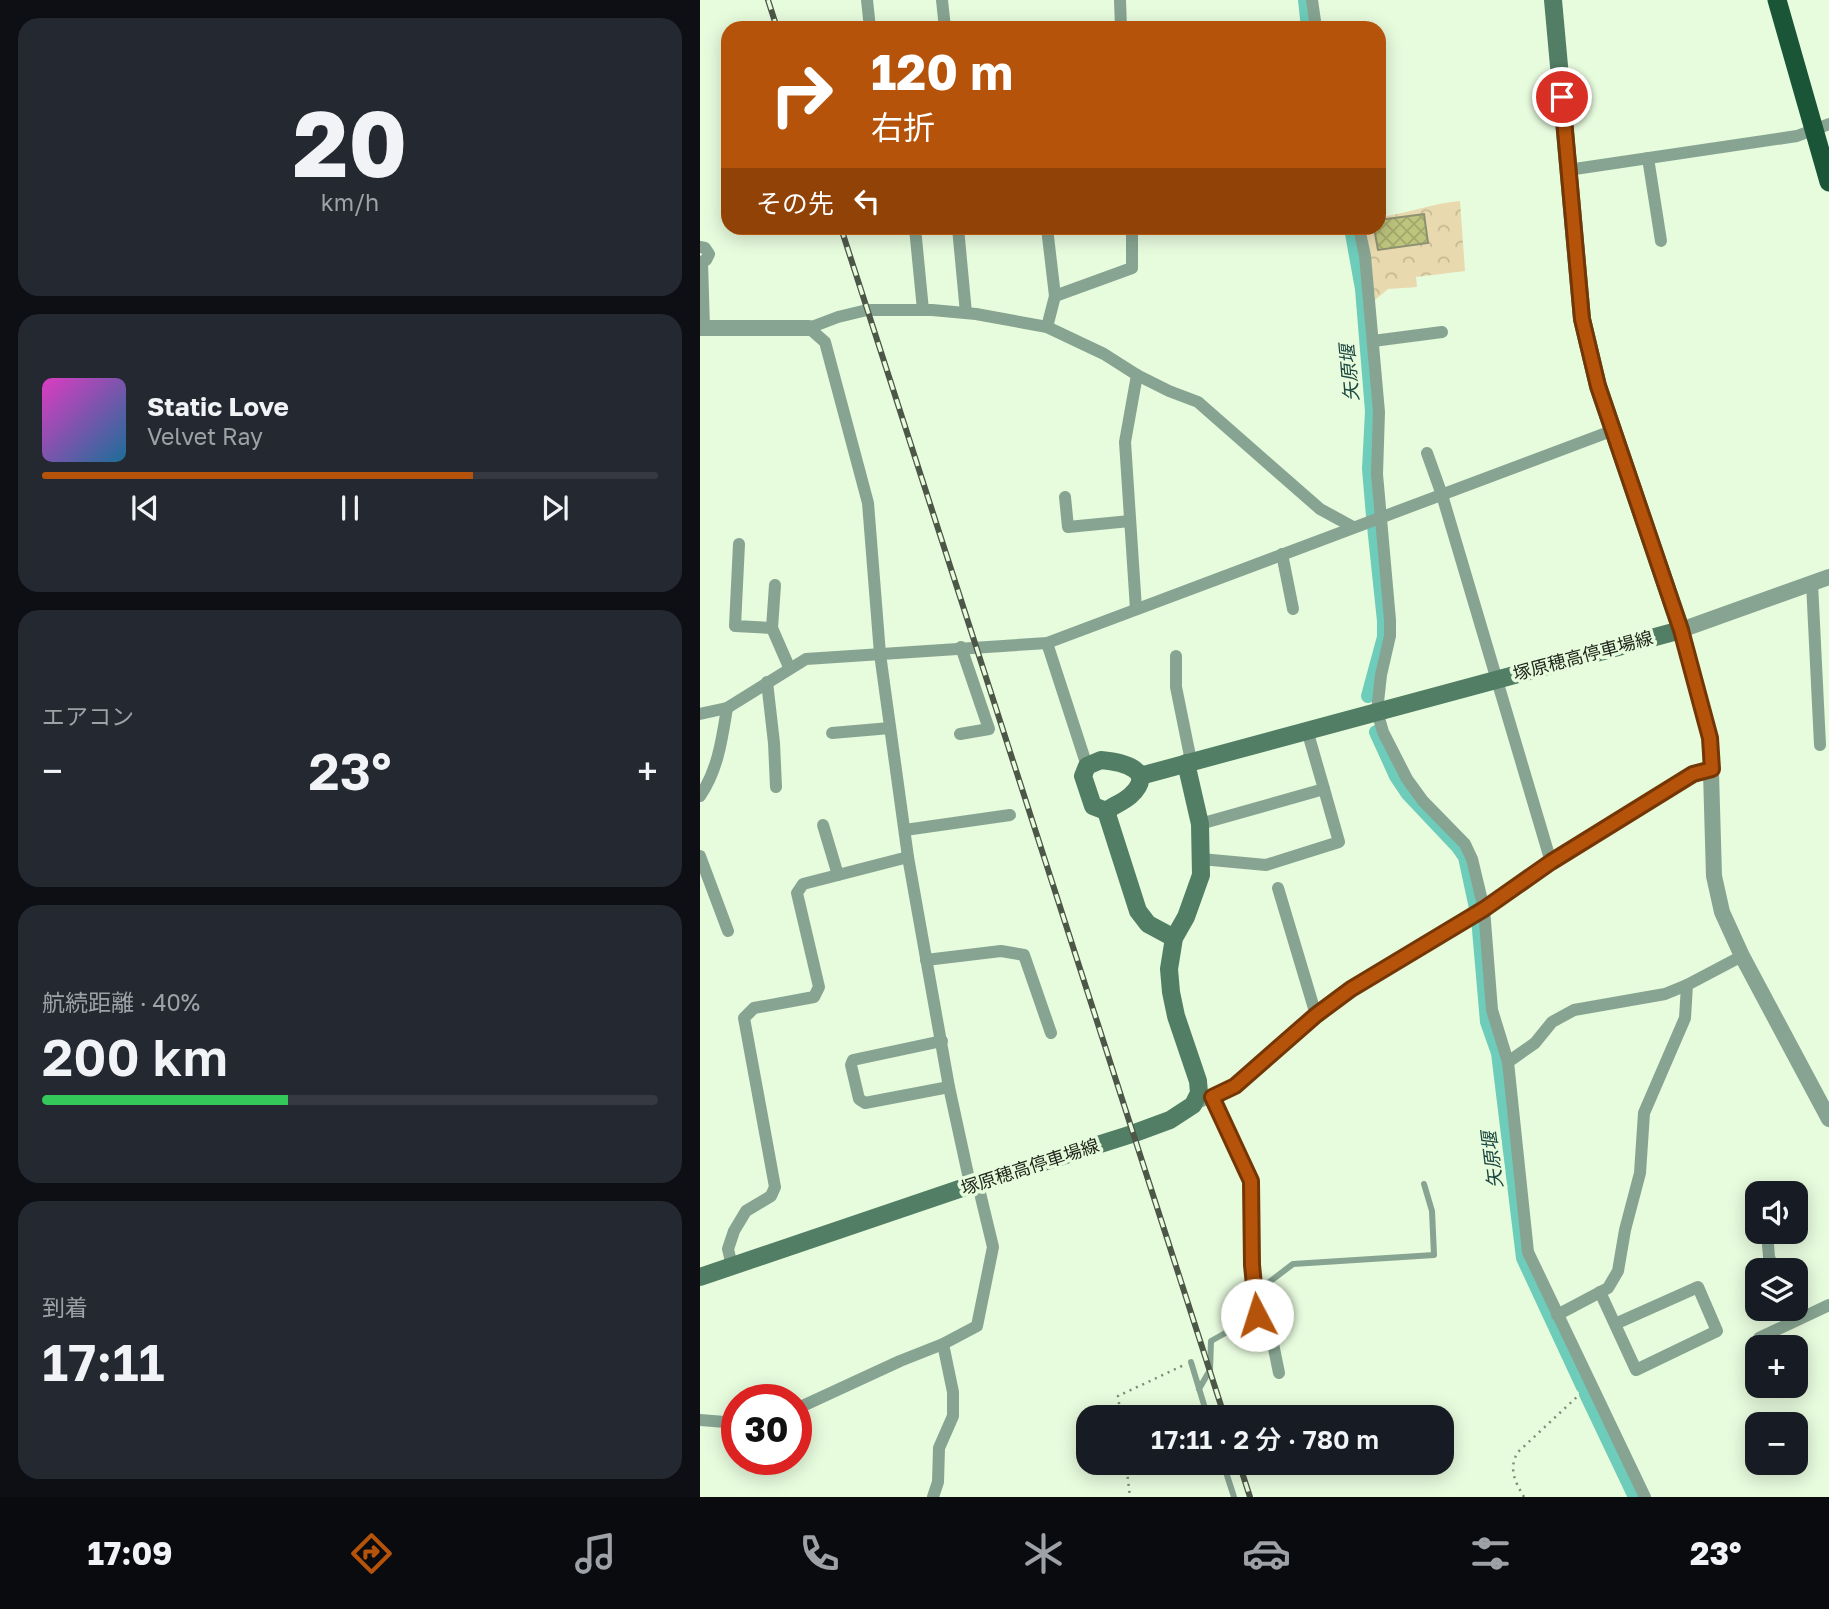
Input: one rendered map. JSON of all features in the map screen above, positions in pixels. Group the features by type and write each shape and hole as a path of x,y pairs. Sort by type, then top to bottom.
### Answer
{"highway":[{"path":"1777,0 1821,126 1829,182"}],"main road":[{"path":"1553,0 1582,319 1598,386 1681,630"},
{"name":"塚原穂高停車場線","path":"1140,776 1681,630"},
{"path":"1101,761 1133,766 1140,776 1140,784 1129,797 1106,811 1093,806 1083,776 1087,766 1101,761"},
{"path":"1188,762 1200,824 1201,875 1174,938 1170,969 1171,992 1198,1081 1199,1093 1194,1105"},
{"path":"1106,811 1138,911 1148,923 1174,938"},
{"name":"塚原穂高停車場線","path":"700,1277 974,1184 1132,1134 1170,1120 1194,1105"}],"street":[{"path":"867,0 869,21"},
{"path":"942,0 945,21"},
{"path":"1120,0 1121,21"},
{"path":"1312,0 1315,21"},
{"path":"1568,170 1797,136 1821,126"},
{"path":"1648,158 1661,240"},
{"path":"916,235 923,310"},
{"path":"959,235 967,313"},
{"path":"1047,327 1055,296 1048,235"},
{"path":"1055,296 1132,268 1132,235"},
{"path":"1360,235 1365,256 1379,412 1377,465 1390,628 1377,711 1382,732 1407,779 1423,801 1465,845 1472,859 1484,909 1492,1010 1508,1062 1528,1252 1645,1497"},
{"path":"700,247 705,248 709,254 708,258 701,262 702,328 810,328 867,310 967,313 1047,327 1104,354 1169,391 1198,402 1320,509 1353,527"},
{"path":"810,328 825,342 868,503 880,654 908,857 949,1087 969,1179 980,1194 993,1247 976,1326 943,1344 812,1402"},
{"path":"1373,341 1442,332"},
{"path":"1136,609 1125,442 1137,375"},
{"path":"700,714 727,708 789,667 806,659 1047,643 1614,430"},
{"path":"1427,453 1442,495 1551,862"},
{"path":"1065,497 1068,527 1130,521"},
{"path":"739,544 735,626 772,628"},
{"path":"1282,554 1293,609"},
{"path":"1829,577 1681,630 1710,738 1714,876 1722,912 1742,956 1829,1119"},
{"path":"1812,583 1821,744"},
{"path":"775,585 772,628 789,667"},
{"path":"1047,643 1087,766"},
{"path":"960,734 989,729 961,647"},
{"path":"1176,656 1176,687 1188,762"},
{"path":"767,682 776,787"},
{"path":"700,796 709,783 720,748 727,708"},
{"path":"832,733 890,728"},
{"path":"1201,859 1266,864 1339,842 1307,730"},
{"path":"1194,1105 1235,1086 1316,1015 1351,989 1484,909 1551,862 1693,774 1712,769"},
{"path":"1200,824 1324,789"},
{"path":"905,831 1010,816"},
{"path":"823,825 838,875"},
{"path":"700,856 703,873 728,931"},
{"path":"732,1266 728,1249 734,1231 747,1211 771,1196 775,1187 744,1018 754,1008 814,997 819,987 797,893 803,884 908,857"},
{"path":"1278,888 1316,1015"},
{"path":"926,960 1002,951 1024,956 1051,1033"},
{"path":"1508,1062 1535,1043 1552,1022 1574,1010 1665,994 1742,956"},
{"path":"1557,1315 1608,1288 1618,1271 1625,1230 1640,1173 1644,1113 1685,1018 1687,985"},
{"path":"942,1041 853,1060 851,1065 859,1099 865,1103 949,1087"},
{"path":"1212,1097 1251,1181 1252,1265 1257,1315 1269,1324 1279,1373"},
{"path":"1600,1292 1636,1370 1717,1331 1698,1287 1615,1324"},
{"path":"1808,1311 1829,1306"},
{"path":"1763,1335 1783,1321"},
{"path":"933,1497 938,1482 939,1448 953,1416 953,1392 943,1344"},
{"path":"700,1420 721,1422"}],"lane":[{"path":"1256,1292 1293,1264 1434,1255 1432,1211 1424,1184"},
{"path":"1199,1389 1210,1370 1211,1341 1257,1315"},
{"path":"1191,1362 1204,1405"},
{"path":"1227,1475 1234,1497"}],"path":[{"path":"1119,1405 1118,1396 1191,1362"},
{"path":"1524,1497 1515,1483 1513,1461 1518,1452 1579,1394 1592,1387"},
{"path":"1127,1475 1130,1497"}],"green space":[{"path":"1460,201 1465,271 1416,277 1417,287 1388,289 1375,300 1367,235 1386,235 1386,216"}],"building":[{"path":"1424,214 1428,243 1378,250 1375,235 1386,235 1386,219"}],"waterway":[{"name":"矢原堰","path":"1305,0 1307,21"},
{"name":"矢原堰","path":"1352,235 1362,289 1372,411 1369,469 1373,516"},
{"name":"矢原堰","path":"1368,696 1384,637 1374,526"},
{"name":"矢原堰","path":"1376,732 1396,776 1408,794 1465,857 1476,908"},
{"name":"矢原堰","path":"1478,918 1487,1022 1498,1053 1523,1258 1583,1387"},
{"name":"矢原堰","path":"1586,1394 1635,1497"}],"railway":[{"path":"768,0 775,21"},
{"path":"843,235 1221,1405"},
{"path":"1243,1475 1250,1497"}],"route":[{"path":"1257,1315 1252,1265 1251,1181 1212,1097 1235,1086 1316,1015 1351,989 1484,909 1551,862 1693,774 1712,769 1710,738 1681,630 1598,386 1582,319 1562,97"}]}
